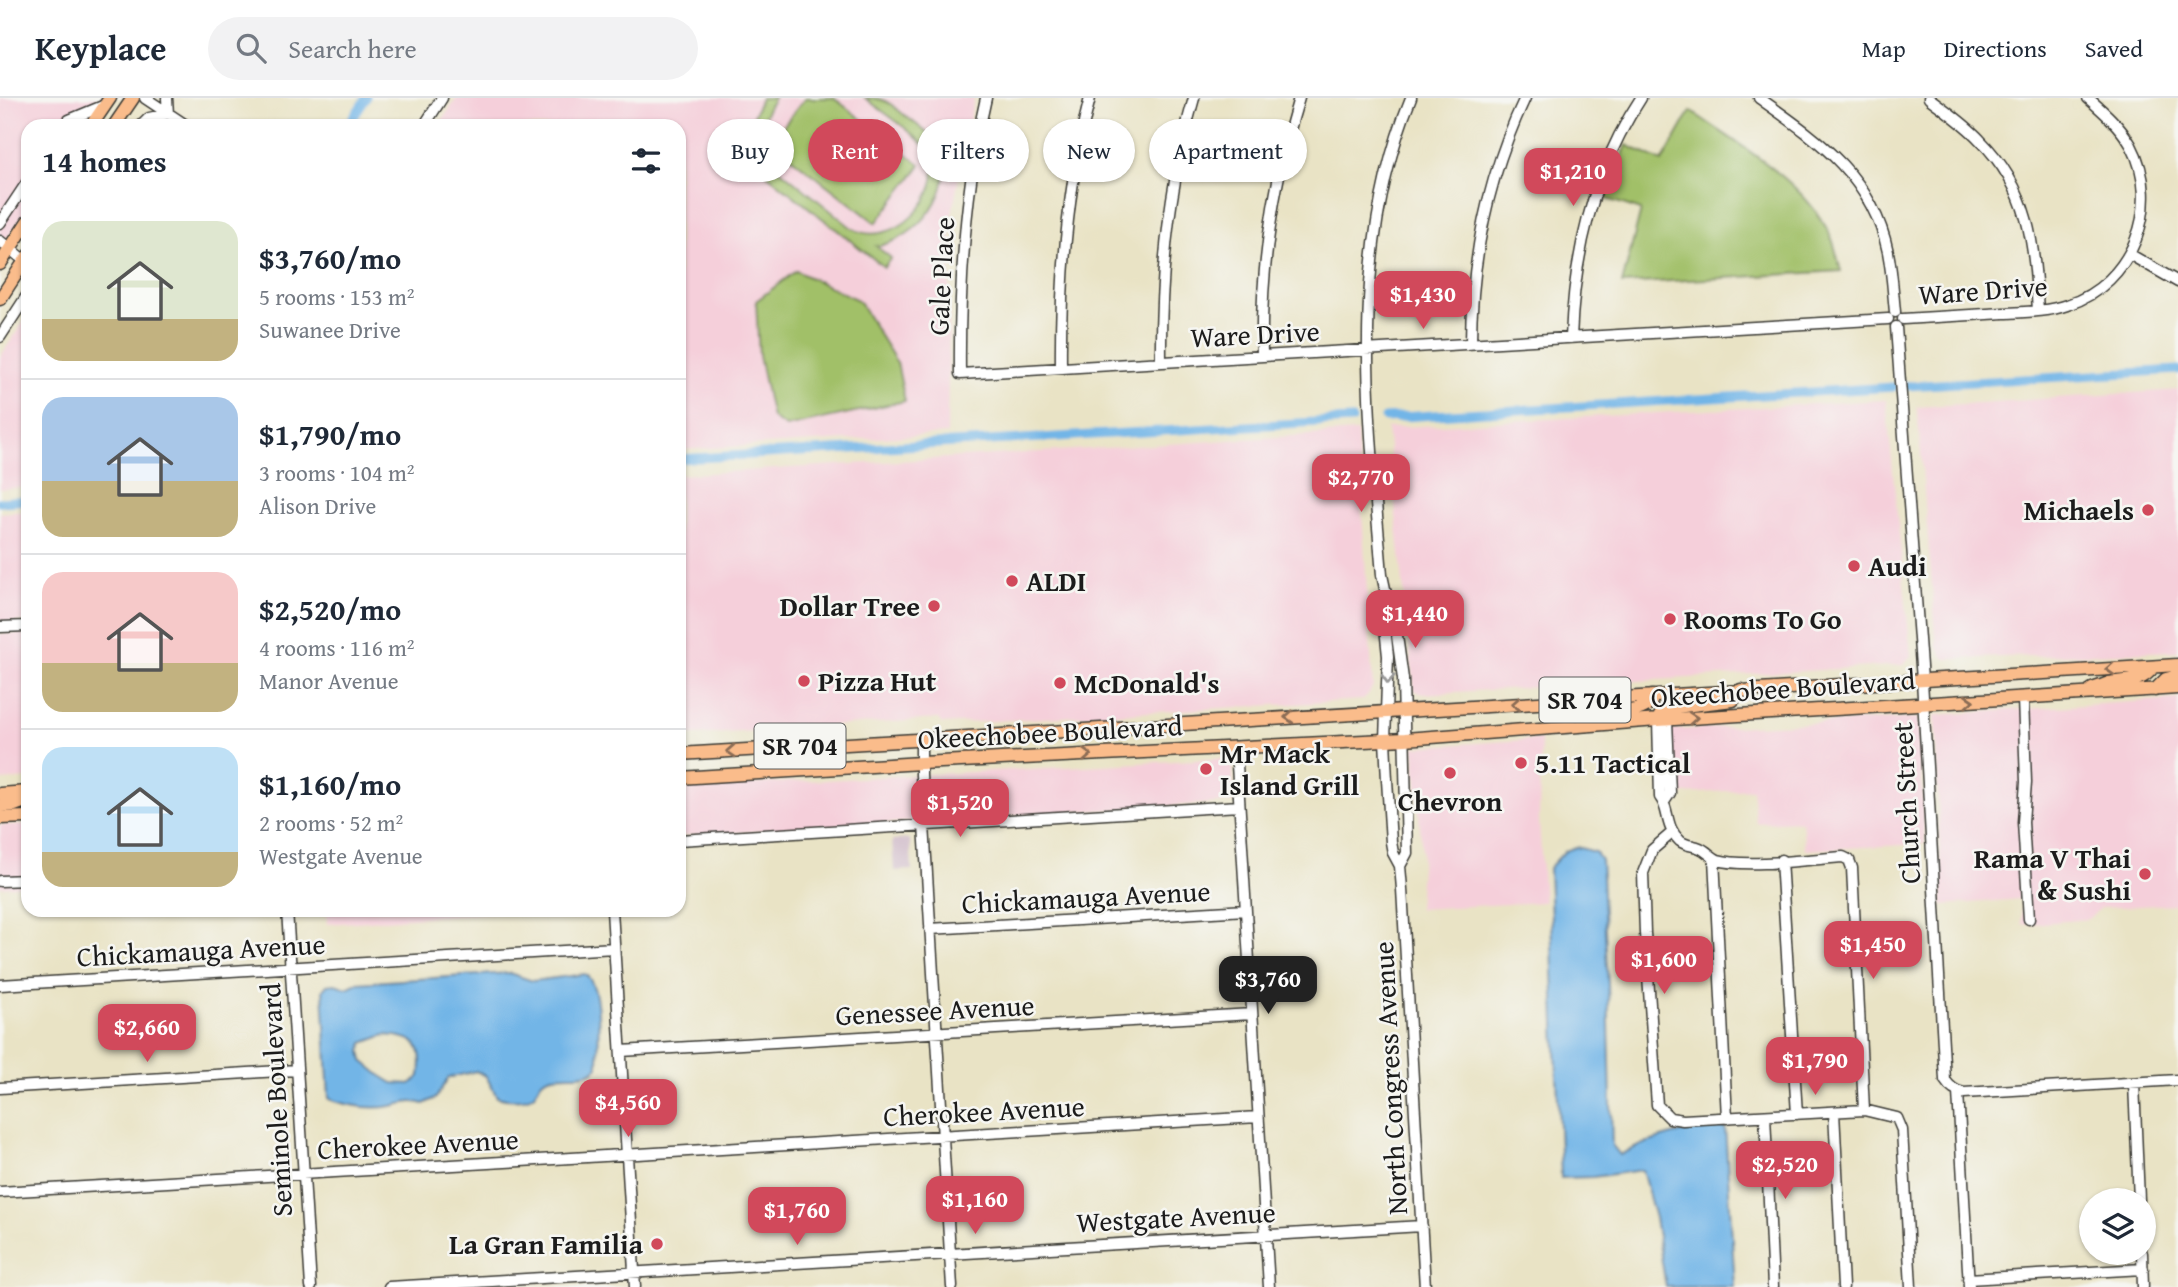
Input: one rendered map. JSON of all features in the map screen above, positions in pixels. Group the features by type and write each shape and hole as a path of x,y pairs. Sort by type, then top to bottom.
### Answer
{"main road":[{"path":"119,119 133,98"},
{"path":"96,119 107,102"},
{"path":"0,264 5,245 21,228"},
{"path":"0,299 21,267"},
{"name":"Okeechobee Boulevard","path":"686,754 2178,665"},
{"path":"2078,694 2108,684 2131,682 2141,678 2153,667"},
{"path":"2155,690 2166,679 2178,676"},
{"name":"Okeechobee Boulevard","path":"686,778 921,763 1405,740 1662,720 2178,688"},
{"path":"1662,720 1662,712 1667,708 1733,700 1741,690"},
{"path":"1589,726 1602,715 1643,708 1651,702 1652,696"},
{"path":"0,794 21,792"},
{"path":"0,806 21,803"},
{"path":"0,818 21,817"}],"street":[{"path":"145,98 176,119"},
{"path":"167,98 168,114"},
{"path":"428,119 442,98"},
{"name":"Gale Place","path":"960,374 964,238 974,159 986,98"},
{"path":"1061,368 1060,313 1065,237 1076,163 1090,98"},
{"path":"1161,362 1166,243 1178,162 1194,98"},
{"path":"1262,356 1262,298 1269,222 1282,156 1299,98"},
{"path":"1387,598 1382,575 1367,350 1368,279 1377,218 1396,140 1411,98"},
{"path":"1471,344 1472,297 1482,222 1496,170 1525,98"},
{"path":"1572,338 1575,273 1587,216 1611,153 1641,98"},
{"name":"Church Street","path":"1759,98 1829,150 1861,188 1876,216 1892,273 1922,680 1942,1049 1945,1080 1958,1092"},
{"path":"1929,98 1980,139 1994,155 2017,192 2031,232 2038,311"},
{"name":"Ware Drive","path":"960,374 2038,311 2067,305 2088,296 2111,278 2129,254 2138,236 2144,208 2141,171 2136,157 2122,131 2088,98"},
{"path":"71,119 107,102"},
{"path":"148,119 168,114"},
{"path":"0,223 21,192"},
{"path":"5,245 21,254"},
{"path":"2129,254 2178,282"},
{"path":"0,337 21,305"},
{"name":"North Congress Avenue","path":"1387,598 1394,614 1405,710 1407,853 1400,866"},
{"name":"North Congress Avenue","path":"1387,598 1383,608 1388,656 1385,740 1391,842 1400,866 1425,1287"},
{"path":"0,627 21,626"},
{"path":"2023,698 2026,782 2023,822 2029,919"},
{"path":"1662,720 1660,797 1664,802 1667,822 1684,844 1700,848 1714,858 1738,863 1843,857 1849,860 1852,869 1864,1110"},
{"path":"921,739 952,1287"},
{"path":"1236,748 1269,1287"},
{"path":"686,840 1239,806"},
{"path":"1673,832 1652,850 1643,873 1644,933 1655,1099 1665,1115 1676,1120 1864,1110 1897,1118 1902,1130 1911,1287"},
{"path":"1714,858 1727,1118"},
{"path":"1781,860 1797,1114"},
{"path":"0,881 21,880"},
{"name":"Chickamauga Avenue","path":"930,929 1246,910"},
{"name":"Seminole Boulevard","path":"288,917 311,1287"},
{"path":"612,917 635,1287"},
{"name":"Chickamauga Avenue","path":"0,985 614,948"},
{"name":"Genessee Avenue","path":"621,1051 1252,1013"},
{"path":"0,1088 297,1070"},
{"path":"2143,1269 1969,1283 1958,1092 2178,1080"},
{"path":"2134,1083 2138,1188"},
{"path":"1834,1112 1843,1287"},
{"path":"1765,1116 1773,1287"},
{"name":"Cherokee Avenue","path":"0,1192 1258,1117"},
{"name":"Westgate Avenue","path":"388,1287 1422,1226"},
{"path":"2143,1265 2143,1287"}],"shaded area":[{"path":"0,98 100,98 87,119 21,119 21,218 0,249"},
{"path":"457,98 974,98 970,119 917,119 917,182 958,182 951,219 947,434 686,450 686,119 443,119"},
{"path":"21,326 21,488 0,489 0,357"},
{"path":"2178,390 2178,651 1945,659 1937,646 1917,407"},
{"path":"1886,400 1911,656 1902,665 1422,694 1414,690 1387,428"},
{"path":"1357,432 1373,687 1363,700 942,724 938,719 686,736 686,475"},
{"path":"21,512 21,622 0,623 0,513"},
{"path":"21,633 21,780 0,781 0,634"},
{"path":"2178,699 2178,904 2101,908 2088,919 2022,925 2021,899 1942,905 1935,715"},
{"path":"1918,718 1925,844 1805,850 1802,821 1756,823 1752,789 1673,795 1670,730"},
{"path":"1541,739 1539,819 1544,902 1418,909 1422,853 1414,747"},
{"path":"1232,758 1235,802 686,836 686,788"},
{"path":"21,824 21,886 0,887 0,825"},
{"path":"910,839 912,870 894,871 892,840"},
{"path":"326,917 427,917 327,924"}],"green space":[{"path":"761,98 774,98 764,119 752,119"},
{"path":"805,98 834,98 861,119 808,119 808,171 794,160 794,119 789,119"},
{"path":"865,98 888,103 917,125 917,138 903,127 903,119 893,119"},
{"path":"1691,111 1751,152 1806,200 1821,218 1832,239 1841,271 1622,284 1641,210 1604,198 1627,145 1662,162"},
{"path":"903,151 917,162 917,170 876,223 823,182 903,182"},
{"path":"794,181 852,228 868,233 884,232 899,226 924,202 932,182 943,182 931,210 920,223 891,242 876,246 891,258 884,267 776,182"},
{"path":"796,271 858,300 897,363 905,401 786,427 772,418 759,356 756,301"}],"water":[{"path":"1576,847 1595,852 1601,860 1608,983 1612,1145 1620,1155 1671,1135 1725,1126 1735,1287 1666,1287 1655,1218 1642,1170 1593,1177 1561,1178 1549,868 1565,851"},
{"path":"509,973 533,981 585,974 595,990 597,1003 598,1067 582,1075 546,1078 532,1096 523,1099 497,1097 486,1076 476,1071 448,1078 436,1098 424,1104 412,1102 367,1107 329,1099 323,990 327,985 335,984 347,988 357,983","holes":["385,1035 411,1040 419,1049 420,1076 411,1084 393,1083 363,1061 363,1043"]}],"waterway":[{"path":"352,119 366,98"},
{"path":"1906,386 2178,370"},
{"path":"1385,418 1893,387"},
{"path":"686,459 1352,420"},
{"path":"0,502 21,500"}],"place":[{"name":"Michaels","path":"2148,510"},
{"name":"Audi","path":"1854,566"},
{"name":"ALDI","path":"1012,581"},
{"name":"Dollar Tree","path":"934,606"},
{"name":"Rooms To Go","path":"1670,619"},
{"name":"Pizza Hut","path":"804,681"},
{"name":"McDonald's","path":"1060,683"},
{"name":"5.11 Tactical","path":"1521,763"},
{"name":"Mr Mack Island Grill","path":"1206,769"},
{"name":"Chevron","path":"1450,773"},
{"name":"Rama V Thai & Sushi","path":"2145,874"},
{"name":"La Gran Familia","path":"657,1244"}]}
